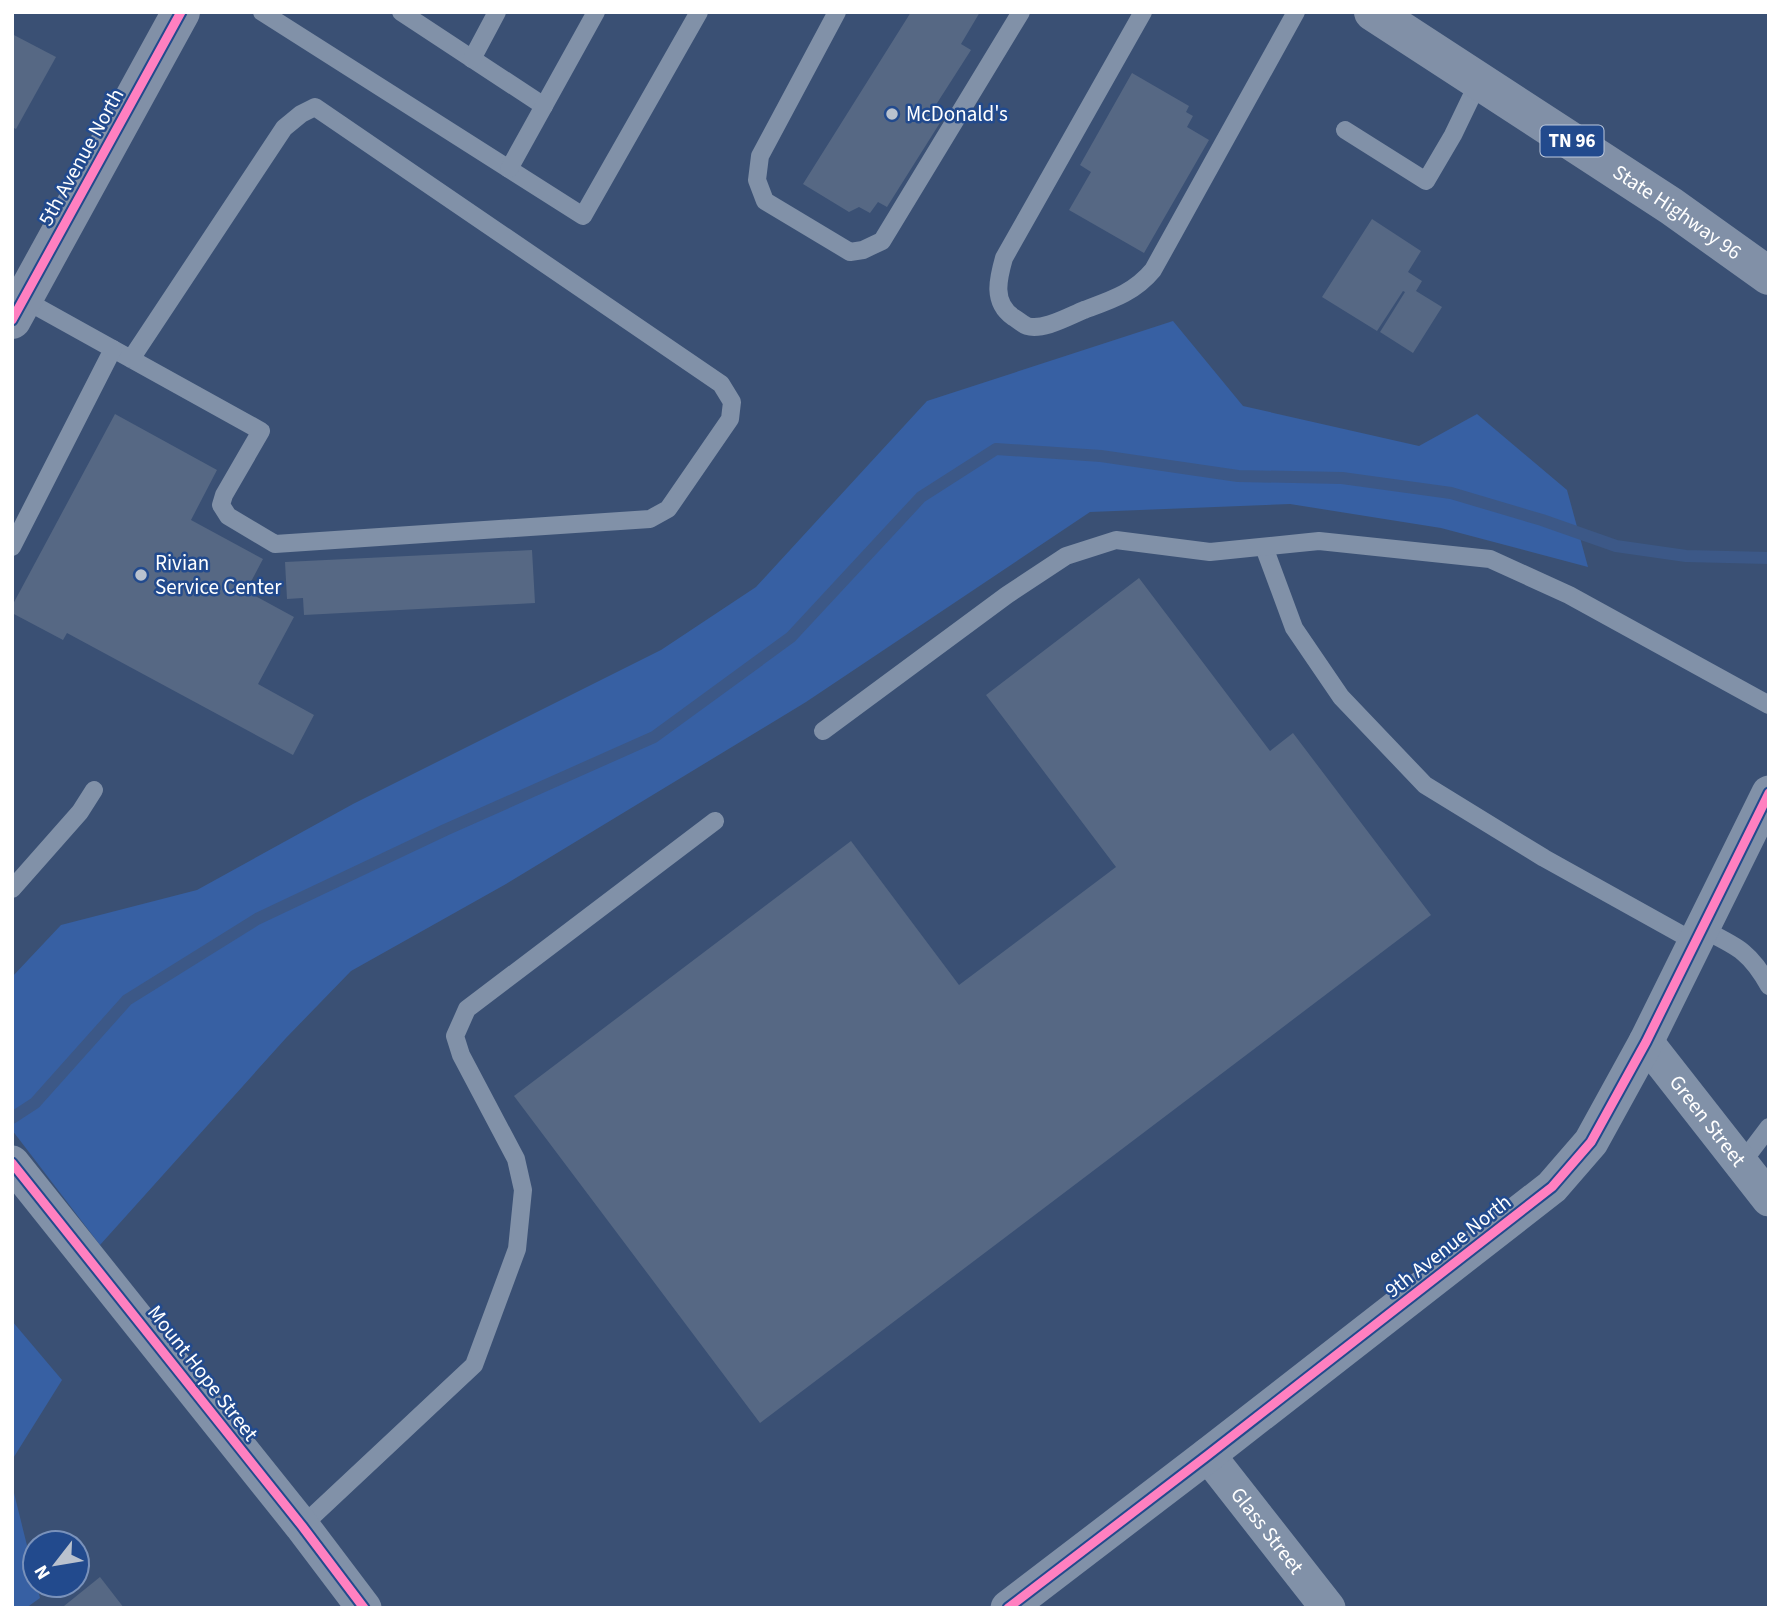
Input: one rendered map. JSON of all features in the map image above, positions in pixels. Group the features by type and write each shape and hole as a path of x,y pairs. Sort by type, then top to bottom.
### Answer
{"main road":[{"name":"5th Avenue North","path":"18,309 181,12"},
{"name":"State Highway 96","path":"1373,12 1671,206 1769,276"}],"street":[{"name":"9th Avenue North","path":"1008,1608 1552,1187 1591,1142 1646,1042 1769,793"},
{"name":"Green Street","path":"1646,1042 1769,1199"},
{"name":"Mount Hope Street","path":"12,1163 65,1226 364,1608"},
{"name":"Glass Street","path":"1208,1455 1328,1608"}],"lane":[{"path":"262,12 583,216 699,12"},
{"path":"401,12 544,106"},
{"path":"472,59 497,12"},
{"path":"509,169 596,12"},
{"path":"836,12 760,156 757,180 765,201 850,252 863,250 882,241 1021,12"},
{"path":"1143,12 1004,258 998,280 998,298 1007,313 1027,326 1044,325 1126,295 1142,284 1153,270 1296,12"},
{"path":"1345,130 1426,181 1453,135 1479,81"},
{"path":"18,309 113,349 131,359 261,431 223,495 221,505 228,516 275,544 650,519 668,509 730,419 732,402 721,384 315,107 284,128 131,359"},
{"path":"12,547 113,349"},
{"path":"823,731 1007,595 1066,556 1116,540 1210,552 1319,541 1490,559 1569,595 1769,705"},
{"path":"1264,547 1294,628 1341,697 1425,785 1544,858 1698,935 1739,947 1758,966 1769,986"},
{"path":"12,889 80,812 94,790"},
{"path":"302,1526 474,1365 517,1249 523,1190 521,1180 516,1159 461,1055 455,1036 467,1009 715,821"},
{"path":"1741,1164 1769,1127"}],"shaded area":[{"path":"1173,321 1243,406 1419,446 1477,414 1567,490 1588,567 1441,528 1290,504 1090,512 806,702 506,884 351,971 286,1038 100,1245 12,1130 12,977 61,925 197,890 353,804 661,650 756,587 927,401"},
{"path":"12,1321 62,1380 12,1460"},
{"path":"12,1485 23,1529 21,1599 39,1599 26,1608 12,1608"}],"building":[{"name":"McDonald's","path":"911,12 980,12 961,44 971,50 932,111 943,118 887,207 878,202 870,213 859,207 849,212 803,184"},
{"path":"12,34 56,57 16,129 12,127"},
{"path":"1132,73 1189,106 1186,112 1193,116 1187,127 1209,140 1144,253 1069,210 1091,172 1080,165"},
{"path":"1372,219 1421,251 1408,272 1422,281 1416,291 1442,307 1413,353 1380,332 1405,292 1403,291 1377,331 1322,297"},
{"name":"Rivian Service Center","path":"115,414 217,470 191,520 263,559 246,591 294,617 258,684 314,715 293,755 67,633 63,640 12,613 12,606"},
{"path":"532,550 535,603 304,615 303,598 287,599 285,562"},
{"path":"1139,578 1270,751 1293,733 1431,915 760,1423 514,1096 851,841 959,985 1116,867 986,695"},
{"path":"100,1577 124,1608 65,1608 73,1599 91,1599 91,1584"}],"waterway":[{"path":"12,1118 35,1103 127,1000 257,919 445,830 654,737 791,637 921,497 996,449 1101,456 1238,476 1342,478 1451,493 1542,520 1616,546 1686,556 1769,558"}],"cycle path":[{"path":"12,320 181,12"},
{"path":"1008,1608 1552,1187 1591,1142 1646,1042 1769,793"},
{"path":"12,1163 302,1526 364,1608"}],"place":[{"name":"McDonald's","path":"892,114"},
{"name":"Rivian Service Center","path":"141,575"}]}
